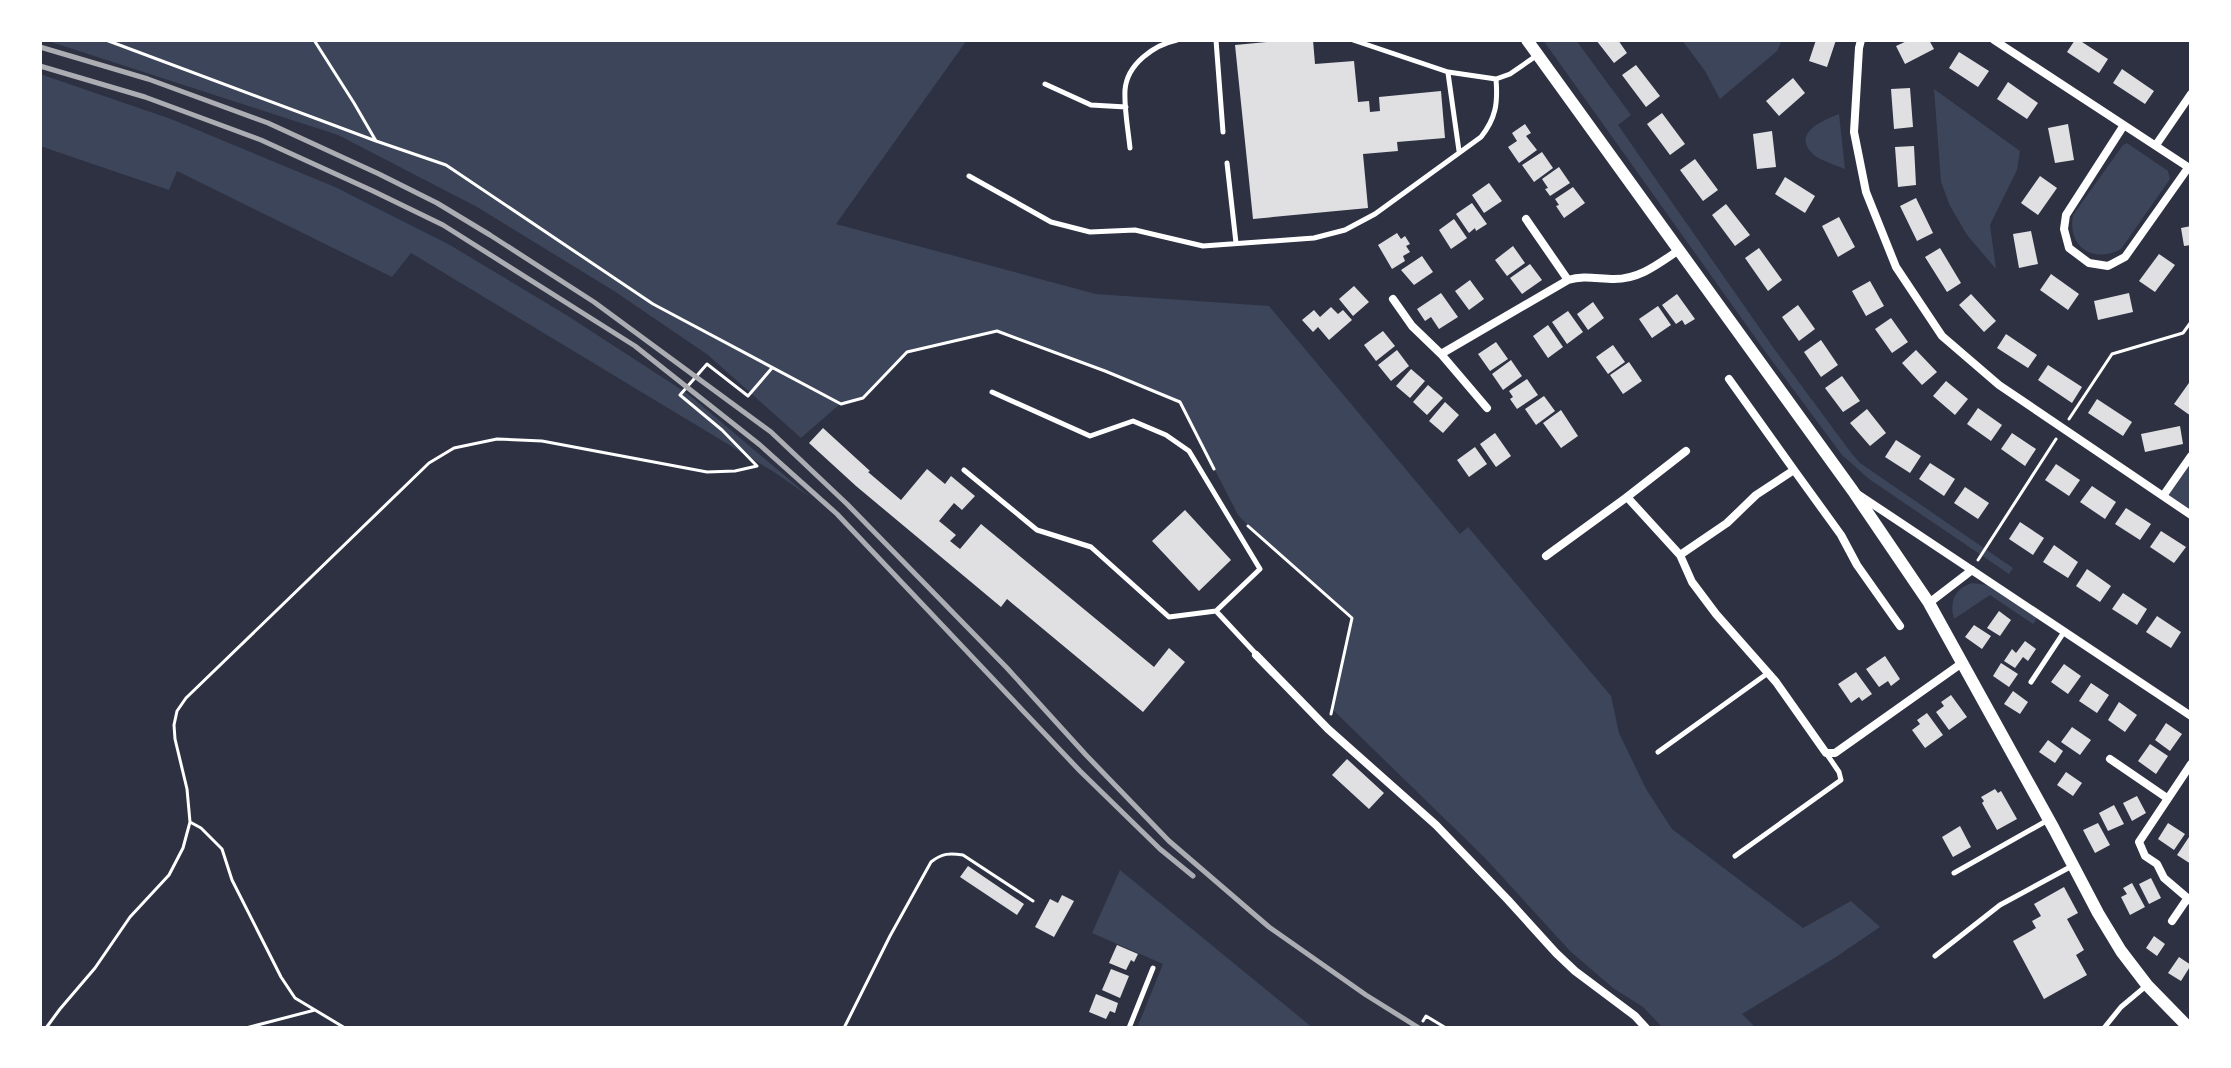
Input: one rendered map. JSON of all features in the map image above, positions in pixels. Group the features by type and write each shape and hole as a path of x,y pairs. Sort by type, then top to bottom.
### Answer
{"street":[{"path":"1527,40 1853,491 1929,603 2121,951 2147,985 2189,1028"},
{"path":"1861,40 1854,132 1866,192 1896,267 1942,336 1999,385 2191,515"},
{"path":"1994,40 2156,145 2190,169 2125,257 2108,266 2089,263 2069,248 2064,229 2066,215 2124,125"},
{"path":"2156,145 2191,94"},
{"path":"1526,219 1568,280"},
{"path":"1441,354 1568,280 1631,278 1647,272 1679,250"},
{"path":"1393,299 1412,326 1441,354 1487,408"},
{"path":"1729,379 1841,535 1857,565 1900,626"},
{"path":"1546,556 1686,451"},
{"path":"2163,496 2191,456"},
{"path":"1680,555 1727,523 1756,495 1794,470"},
{"path":"1853,491 2191,716"},
{"path":"1627,497 1680,555 1692,582 1768,673 1826,753 1835,753 1962,663"},
{"path":"1929,603 1972,570"},
{"path":"1256,655 1328,729 1436,825 1575,971 1635,1016 1646,1028"},
{"path":"2110,759 2167,798"},
{"path":"2172,921 2189,900 2164,878 2157,864 2145,856 2139,842 2191,764"}],"lane":[{"path":"1130,148 1125,87 1137,62 1164,43 1177,40"},
{"path":"1216,40 1223,132"},
{"path":"1353,40 1448,72 1496,79 1510,74 1537,55"},
{"path":"1448,72 1459,151"},
{"path":"969,176 1051,222 1090,232 1135,230 1203,246 1314,238 1345,230 1375,214 1481,137 1492,123 1498,104 1496,79"},
{"path":"1045,84 1091,105 1126,107"},
{"path":"1227,163 1236,243"},
{"path":"964,470 1037,530 1091,547 1169,617 1216,611 1260,569 1189,451 1166,435 1133,421 1090,436 992,392"},
{"path":"1216,611 1256,655"},
{"path":"2031,682 2064,632"},
{"path":"1658,752 1768,673"},
{"path":"1735,856 1841,780 1826,753"},
{"path":"1954,873 2048,819"},
{"path":"1935,956 2000,905 2073,866"},
{"path":"1129,1028 1153,968"},
{"path":"2104,1028 2121,1007 2147,985"}],"path":[{"path":"106,40 446,165 653,304 841,404 863,398 907,352 997,331 1180,402 1216,473"},
{"path":"314,40 376,141"},
{"path":"1972,570 2112,354 2183,333 2191,322"},
{"path":"46,1028 95,968 130,917 169,875 183,848 190,822 187,789 175,739 177,711 186,698 429,463 454,448 497,439 542,441 707,472 757,466 722,430 680,395 707,364 748,396 772,368"},
{"path":"1248,526 1352,618 1328,729"},
{"path":"190,822 201,828 222,849 232,880 281,977 295,998 345,1028"},
{"path":"844,1028 896,923 931,862 940,854 963,855 1033,901"},
{"path":"246,1028 315,1010"},
{"path":"1423,1021 1426,1016 1446,1028"}],"shaded area":[{"path":"45,40 967,40 836,224 1096,294 1269,306 1460,534 1468,527 1611,696 1619,733 1646,789 1672,829 1803,928 1851,901 1880,927 1742,1014 1756,1028 1663,1028 1643,1007 1613,988 1570,951 1485,858 1332,709 1351,618 1238,515 1180,402 997,331 907,352 863,398 840,404 801,438 708,355 614,291 477,207 338,135"},
{"path":"1543,40 1576,40 1631,115 1618,125 1775,350 1852,454 1860,463 2013,568 2009,574 1869,479 1842,455"},
{"path":"1682,40 1782,40 1777,51 1720,99 1705,71"},
{"path":"40,74 171,119 335,187 450,245 568,316 688,394 810,497 774,472 411,253 392,277 177,171 169,190 40,146"},
{"path":"1934,89 2020,151 2017,170 1990,225 1996,269 1967,235 1950,206 1941,182"},
{"path":"1839,114 1845,169 1814,155 1806,141 1812,129"},
{"path":"2127,143 2168,171 2170,179 2121,249 2101,255 2092,253 2084,250 2074,236 2073,215"},
{"path":"2191,456 2191,515 2163,496"},
{"path":"1972,583 1987,585 2037,618 2033,624 1990,595 1954,619 1952,607 1955,596 1961,588"},
{"path":"1120,870 1313,1028 1137,1028 1163,964 1092,933"}],"building":[{"path":"1313,40 1315,64 1354,61 1358,102 1369,101 1370,112 1380,111 1379,97 1441,91 1445,138 1397,142 1398,151 1363,154 1368,208 1253,219 1235,45"},
{"path":"1596,40 1618,40 1627,53 1614,63"},
{"path":"1816,40 1836,40 1827,67 1809,61"},
{"path":"1909,40 1929,40 1934,49 1905,64 1896,46"},
{"path":"2075,40 2108,59 2099,73 2067,52"},
{"path":"1959,52 1989,71 1978,87 1949,68"},
{"path":"1636,65 1660,96 1646,107 1622,75"},
{"path":"2122,69 2154,91 2145,104 2113,83"},
{"path":"1793,78 1805,93 1779,116 1766,101"},
{"path":"2008,82 2038,103 2027,119 1997,99"},
{"path":"1910,88 1913,127 1894,129 1891,89"},
{"path":"1662,113 1685,144 1670,155 1647,124"},
{"path":"1525,124 1531,133 1526,136 1537,150 1519,163 1508,147 1517,141 1512,133"},
{"path":"2068,124 2074,160 2055,163 2048,128"},
{"path":"1772,131 1776,167 1757,169 1753,134"},
{"path":"1914,146 1916,185 1898,187 1895,147"},
{"path":"1542,152 1553,168 1534,182 1522,165"},
{"path":"1695,159 1718,190 1703,201 1680,170"},
{"path":"1559,167 1570,183 1550,196 1542,179"},
{"path":"2040,176 2057,188 2038,215 2021,203"},
{"path":"1785,177 1815,196 1805,213 1775,194"},
{"path":"1489,183 1502,201 1484,213 1472,195"},
{"path":"1573,187 1585,203 1564,218 1555,199"},
{"path":"1916,198 1933,233 1917,241 1900,206"},
{"path":"1472,203 1487,224 1469,233 1456,214"},
{"path":"1726,204 1750,235 1735,246 1712,215"},
{"path":"1839,217 1855,247 1838,257 1822,226"},
{"path":"1454,219 1467,238 1451,249 1439,230"},
{"path":"2191,226 2191,245 2184,246 2181,228"},
{"path":"2031,231 2038,264 2019,268 2013,234"},
{"path":"1397,233 1401,239 1405,236 1410,252 1403,256 1405,261 1392,269 1378,245"},
{"path":"1513,246 1525,263 1507,276 1495,260"},
{"path":"1759,248 1782,280 1768,291 1745,258"},
{"path":"1940,248 1961,283 1947,292 1925,257"},
{"path":"2159,254 2175,265 2155,292 2139,281"},
{"path":"1422,256 1433,272 1414,285 1401,270"},
{"path":"1530,264 1542,280 1522,294 1510,278"},
{"path":"2051,274 2079,294 2068,310 2040,290"},
{"path":"1470,280 1484,299 1469,310 1455,291"},
{"path":"1870,281 1884,306 1866,316 1852,291"},
{"path":"1354,286 1369,302 1353,316 1339,299"},
{"path":"1441,293 1458,317 1439,329 1431,317 1425,321 1417,309"},
{"path":"2129,293 2133,312 2098,320 2094,301"},
{"path":"1677,294 1695,319 1685,325 1682,320 1676,324 1662,305"},
{"path":"1971,294 1996,321 1984,332 1959,305"},
{"path":"1593,302 1604,318 1588,330 1577,314"},
{"path":"1798,305 1815,329 1799,341 1782,317"},
{"path":"1658,306 1671,325 1652,338 1639,319"},
{"path":"1331,307 1338,314 1343,310 1352,320 1329,340 1318,327 1313,332 1302,320 1314,310 1320,317"},
{"path":"1568,311 1583,332 1567,344 1552,322"},
{"path":"1891,318 1908,342 1892,353 1875,329"},
{"path":"1548,325 1563,347 1548,358 1533,336"},
{"path":"1383,331 1395,346 1376,361 1364,345"},
{"path":"2006,334 2037,355 2028,368 1997,348"},
{"path":"1821,340 1838,365 1821,377 1804,352"},
{"path":"1496,342 1508,359 1490,371 1478,354"},
{"path":"1613,345 1625,362 1608,374 1596,357"},
{"path":"1397,350 1409,366 1391,381 1378,365"},
{"path":"1916,350 1937,372 1922,385 1902,363"},
{"path":"1511,360 1522,376 1503,390 1492,374"},
{"path":"1629,362 1642,381 1623,394 1610,375"},
{"path":"2048,365 2082,387 2072,403 2038,380"},
{"path":"1411,369 1425,381 1410,398 1396,386"},
{"path":"1842,376 1860,401 1843,412 1825,388"},
{"path":"1527,379 1538,395 1517,409 1509,391"},
{"path":"2191,380 2191,416 2174,404"},
{"path":"1946,381 1968,399 1955,415 1933,396"},
{"path":"1428,385 1443,398 1427,415 1413,402"},
{"path":"1544,396 1555,411 1536,425 1525,409"},
{"path":"2097,399 2132,422 2123,436 2088,413"},
{"path":"1445,402 1459,415 1443,433 1429,421"},
{"path":"1978,408 2002,425 1991,441 1967,424"},
{"path":"1867,409 1886,433 1870,446 1850,423"},
{"path":"1561,410 1578,436 1561,448 1543,423"},
{"path":"2180,426 2183,444 2145,452 2141,434"},
{"path":"823,428 901,500 927,469 945,484 951,476 975,496 962,510 954,503 939,521 956,535 950,541 960,549 981,524 1154,667 1169,648 1185,662 1143,712 1007,599 1001,607 856,486 809,443"},
{"path":"1495,433 1511,456 1496,467 1480,444"},
{"path":"2012,433 2036,449 2025,466 2001,449"},
{"path":"1896,440 1921,456 1910,473 1885,457"},
{"path":"1475,447 1487,464 1469,477 1457,460"},
{"path":"1930,463 1955,479 1944,496 1919,479"},
{"path":"2056,464 2080,480 2069,496 2045,480"},
{"path":"2092,486 2116,502 2105,519 2080,502"},
{"path":"1965,487 1989,503 1978,519 1954,503"},
{"path":"2126,508 2151,524 2140,540 2115,524"},
{"path":"1185,510 1231,560 1199,591 1152,541"},
{"path":"2020,522 2044,538 2033,555 2009,539"},
{"path":"2161,531 2186,547 2174,563 2150,547"},
{"path":"2054,545 2078,562 2068,578 2043,562"},
{"path":"2087,569 2111,586 2100,602 2076,586"},
{"path":"2123,593 2147,609 2137,625 2112,609"},
{"path":"1999,611 2011,620 2000,636 1987,628"},
{"path":"2157,616 2181,632 2171,648 2146,632"},
{"path":"1974,625 1991,636 1982,649 1965,637"},
{"path":"2025,641 2036,649 2028,661 2023,657 2015,668 2004,661 2012,649 2016,653"},
{"path":"1885,656 1900,679 1891,686 1888,681 1879,687 1866,669"},
{"path":"2001,663 2018,674 2009,687 1993,676"},
{"path":"2064,664 2081,676 2068,694 2051,682"},
{"path":"1856,672 1872,694 1862,701 1859,697 1851,703 1838,684"},
{"path":"2091,683 2109,695 2097,713 2079,701"},
{"path":"2013,691 2028,702 2020,714 2004,704"},
{"path":"1951,695 1967,717 1949,730 1936,712 1944,706 1941,702"},
{"path":"2119,702 2137,715 2125,732 2108,720"},
{"path":"1927,713 1943,735 1925,748 1912,730 1920,724 1917,720"},
{"path":"2166,723 2182,734 2170,751 2155,740"},
{"path":"2072,727 2091,740 2080,755 2061,742"},
{"path":"2048,740 2063,751 2055,763 2039,752"},
{"path":"2150,744 2168,756 2156,774 2138,761"},
{"path":"1347,759 1384,793 1369,809 1332,775"},
{"path":"2066,772 2082,783 2073,796 2057,785"},
{"path":"1995,789 1998,793 2001,791 2017,819 1997,830 1981,797"},
{"path":"2137,796 2146,813 2132,821 2123,803"},
{"path":"2114,805 2124,824 2108,831 2099,813"},
{"path":"2098,823 2110,845 2095,853 2083,830"},
{"path":"2168,823 2185,834 2174,850 2158,839"},
{"path":"1960,826 1971,847 1953,857 1942,837"},
{"path":"2189,837 2191,839 2191,864 2177,855"},
{"path":"968,866 1024,904 1017,915 960,877"},
{"path":"2151,878 2161,898 2149,904 2139,884"},
{"path":"2132,883 2145,907 2130,915 2121,897 2127,894 2123,888"},
{"path":"2064,887 2078,913 2067,919 2084,950 2076,955 2087,975 2044,999 2013,941 2036,928 2032,921 2041,916 2034,904"},
{"path":"1062,895 1074,901 1054,937 1035,927 1050,899 1058,903"},
{"path":"2154,936 2165,944 2157,956 2146,948"},
{"path":"1117,945 1138,954 1126,970 1109,963"},
{"path":"2179,957 2191,965 2181,981 2168,973"},
{"path":"1111,969 1129,976 1120,998 1102,990"},
{"path":"1096,994 1118,1003 1115,1013 1110,1011 1106,1019 1089,1012"}],"railway":[{"path":"40,47 148,79 268,123 379,174 437,203 594,302 771,432 847,504 1007,668 1169,841 1269,927 1419,1028"},
{"path":"40,66 145,97 261,140 373,191 443,225 635,346 760,445 837,514 1080,771 1160,849 1193,876"}]}
